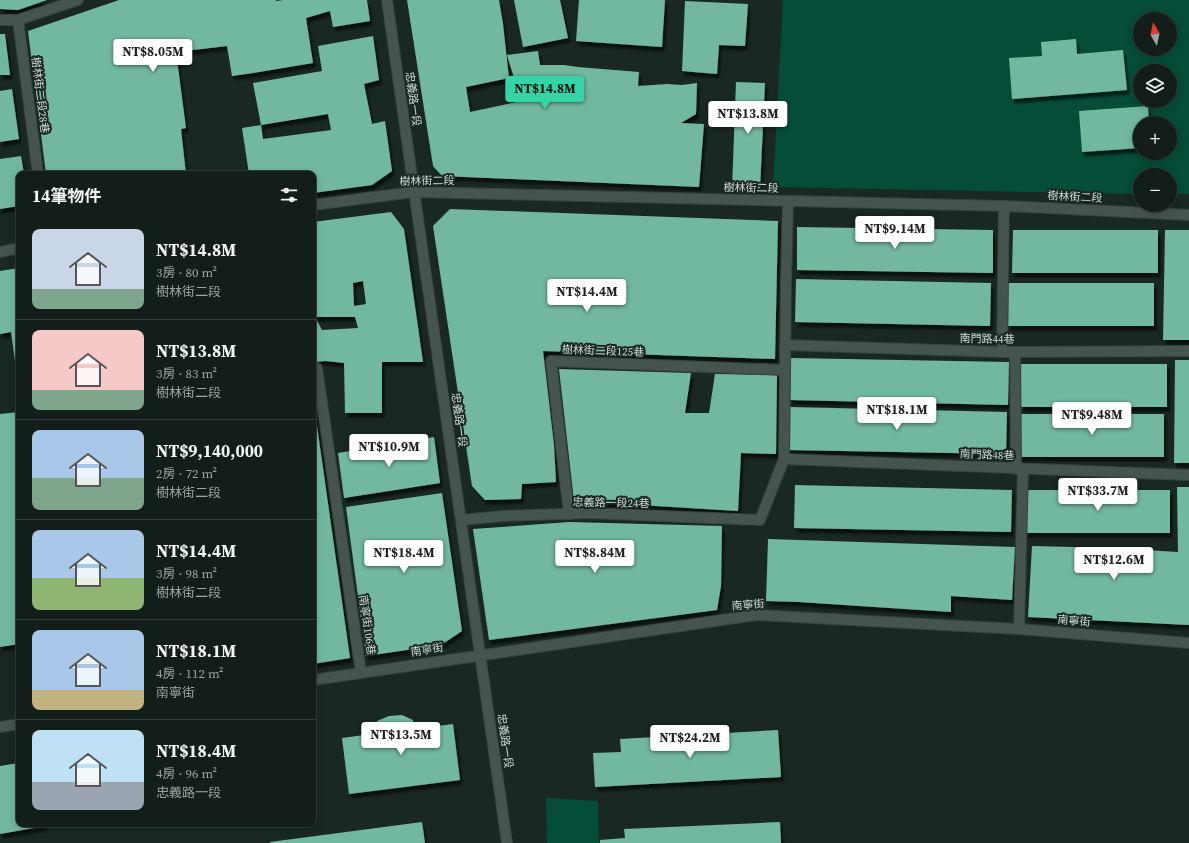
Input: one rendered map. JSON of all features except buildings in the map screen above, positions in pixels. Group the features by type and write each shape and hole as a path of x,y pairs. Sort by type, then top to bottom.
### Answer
{"street":[{"path":"0,20 18,20 78,0"},
{"name":"忠義路一段","path":"387,0 413,192 481,654 507,843"},
{"name":"樹林街二段28巷","path":"18,20 38,171"},
{"name":"樹林街二段","path":"316,205 413,192 1004,206 1189,215"},
{"path":"784,459 788,201"},
{"path":"1002,352 1004,206"},
{"path":"0,252 16,249"},
{"name":"南門路44巷","path":"785,345 1002,352 1189,351"},
{"path":"1016,352 1020,469 1019,628"},
{"name":"樹林街二段125巷","path":"569,514 551,361 785,370"},
{"name":"南寧街106巷","path":"317,368 361,672"},
{"name":"忠義路一段24巷","path":"461,520 503,516 589,513 760,520 784,459"},
{"name":"南門路48巷","path":"784,459 1189,475"},
{"name":"南寧街","path":"316,680 481,654 756,615 1019,628 1189,643"},
{"path":"0,726 16,724"}],"green space":[{"path":"783,0 1189,0 1189,194 1177,194 1177,168 1133,168 1133,194 773,187"},
{"path":"546,798 598,801 599,843 547,843"}]}
